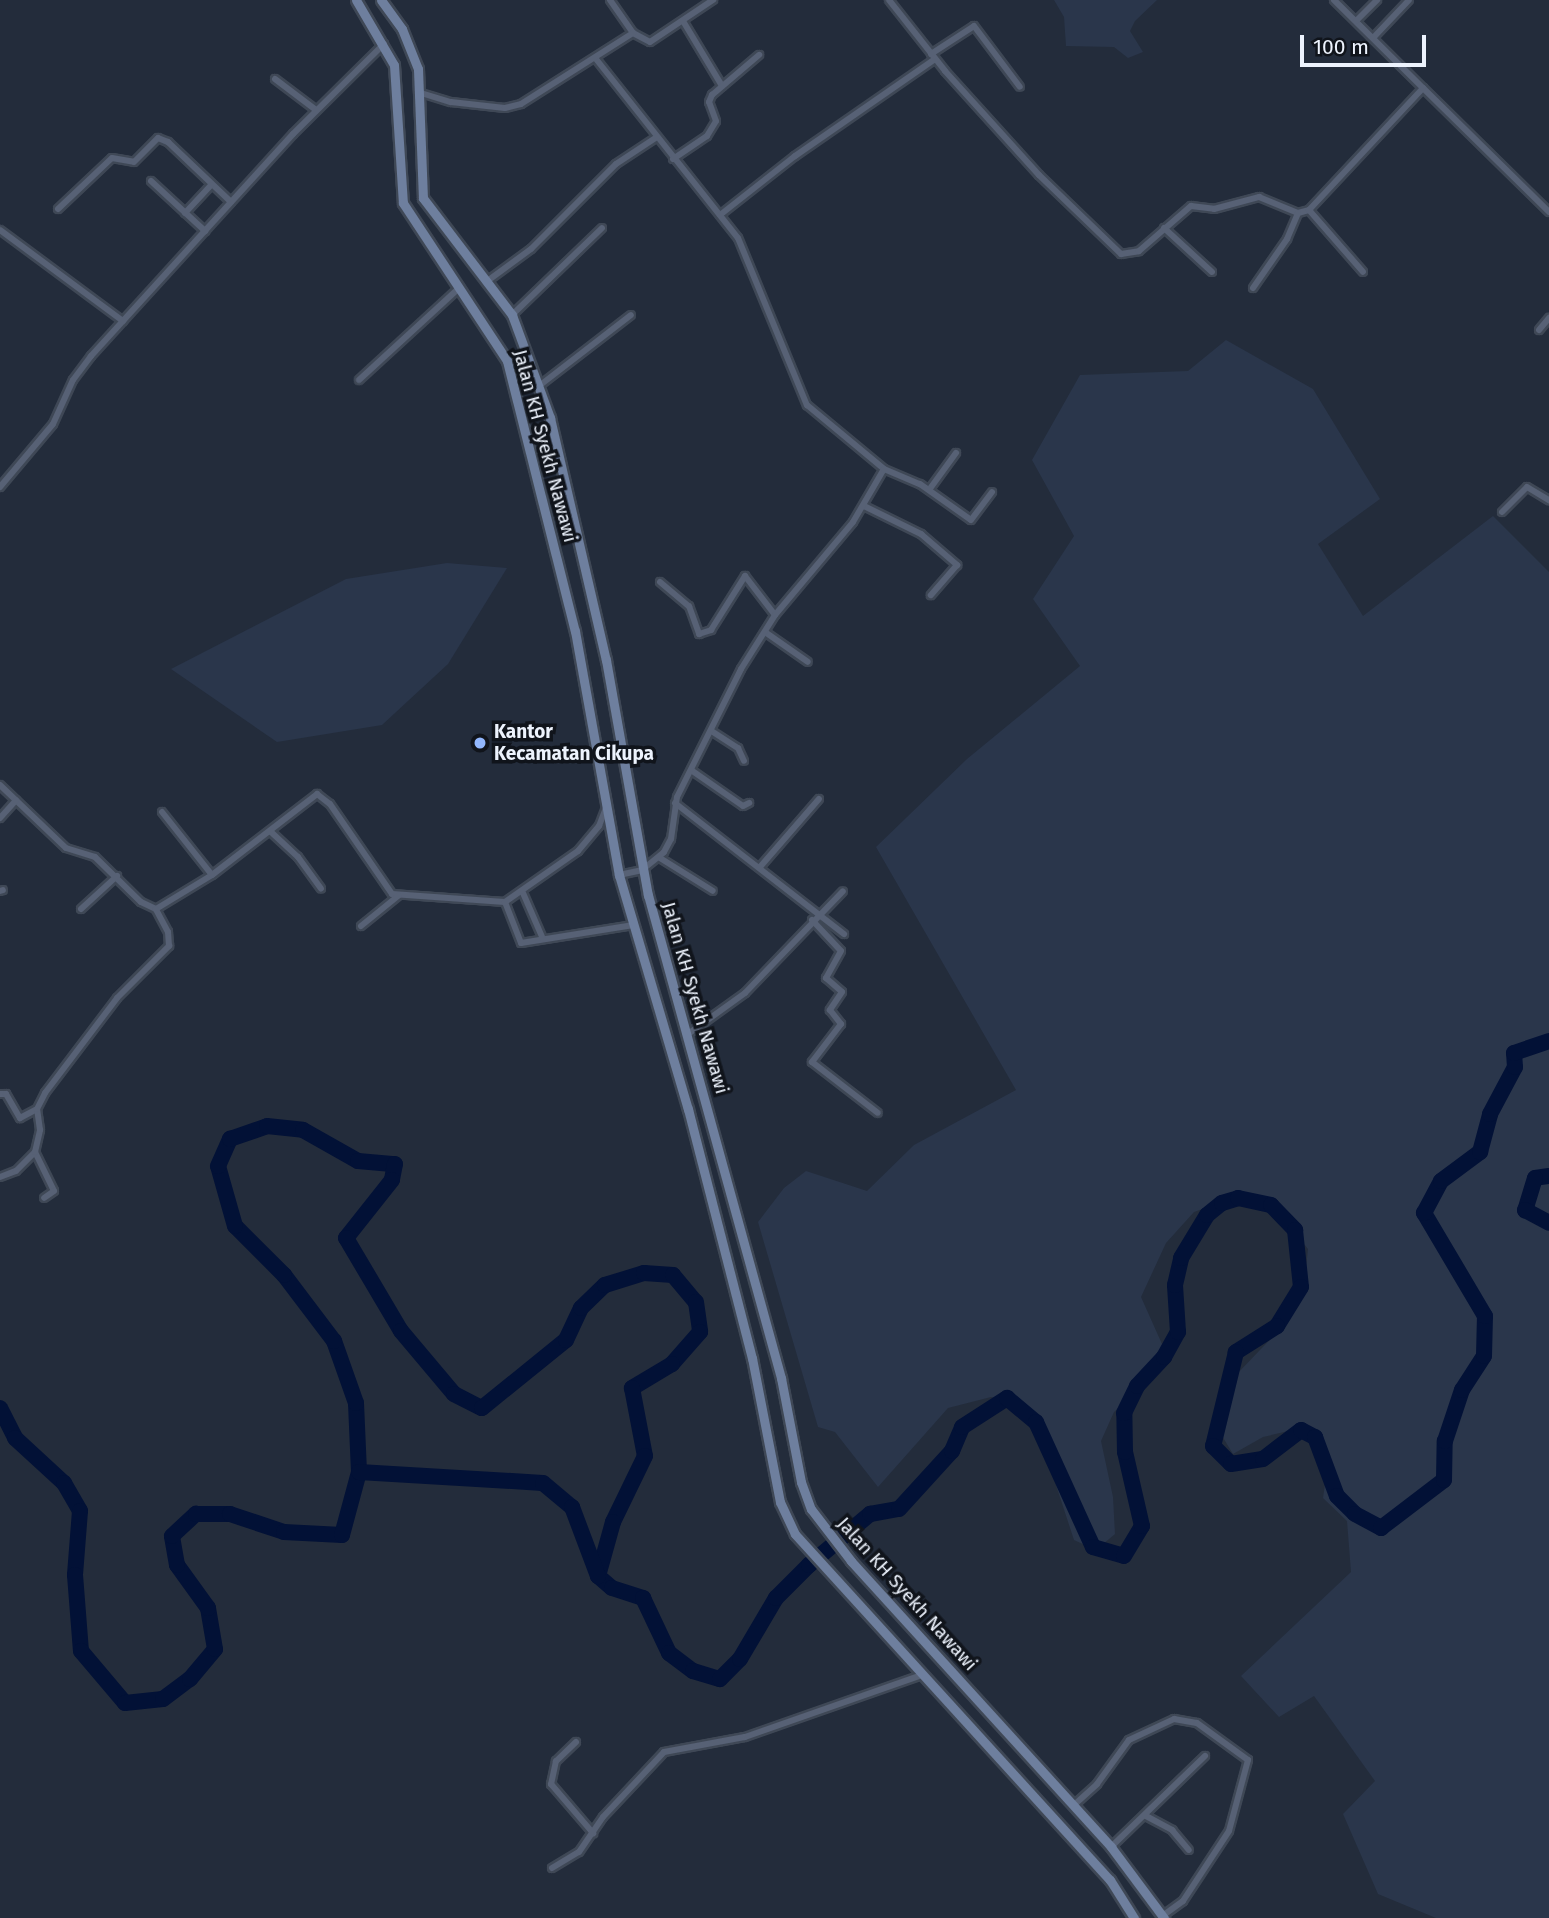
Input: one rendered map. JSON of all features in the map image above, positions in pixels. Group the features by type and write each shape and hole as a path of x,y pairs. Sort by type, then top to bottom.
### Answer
{"main road":[{"name":"Jalan KH Syekh Nawawi","path":"356,0 384,44 398,89 399,191 412,218 508,361 575,631 619,875 688,1109 752,1358 780,1502 806,1547 919,1675 1110,1880 1134,1918"},
{"name":"Jalan KH Syekh Nawawi","path":"381,0 410,45 421,93 423,198 512,315 539,386 606,660 642,870 781,1378 801,1482 825,1531 1111,1847 1163,1917"}],"street":[{"path":"610,0 633,33 650,42 713,0"},
{"path":"888,0 933,56 1039,175 1121,254 1139,251 1191,206 1214,209 1259,197 1298,213 1310,210 1423,88"},
{"path":"1335,0 1549,212"},
{"path":"1356,21 1377,0"},
{"path":"1373,38 1409,0"},
{"path":"683,22 722,86"},
{"path":"720,215 795,156 974,26 1020,87"},
{"path":"421,93 505,108 537,98 633,33"},
{"path":"0,487 53,424 74,380 91,356 316,110 384,44"},
{"path":"673,159 713,128 709,102 722,86 759,55"},
{"path":"596,59 720,215 748,257 766,315 785,347 807,405 830,429 884,469 929,490 971,520 992,492"},
{"path":"275,79 316,110"},
{"path":"486,282 531,249 616,164 657,137"},
{"path":"58,209 112,158 134,162 158,138 168,142 231,202"},
{"path":"151,181 205,231"},
{"path":"185,213 211,185"},
{"path":"1310,210 1363,272"},
{"path":"1252,288 1287,239 1298,213"},
{"path":"512,315 602,228"},
{"path":"1164,228 1212,272"},
{"path":"0,230 124,321"},
{"path":"359,380 460,287"},
{"path":"539,386 631,315"},
{"path":"1539,330 1549,318"},
{"path":"929,490 956,453"},
{"path":"619,875 642,870 660,858 671,839 676,803 713,732 725,701 775,615 864,506 884,469"},
{"path":"1502,512 1527,487 1549,500"},
{"path":"864,506 922,534 957,565 956,571 931,595"},
{"path":"660,582 689,606 699,635 711,629 745,576 775,615"},
{"path":"765,632 808,662"},
{"path":"713,732 738,748 744,761"},
{"path":"691,770 743,806 749,803"},
{"path":"0,785 66,848 86,851 117,876 141,902 156,909 168,932 169,946 117,998 37,1109 20,1118 6,1094 0,1094"},
{"path":"156,909 212,875 309,797 324,796 387,889 398,896 505,902 523,893 578,851 598,826 606,806"},
{"path":"760,867 818,799"},
{"path":"0,818 16,800"},
{"path":"676,803 844,934"},
{"path":"162,812 212,875"},
{"path":"270,831 298,857 321,888"},
{"path":"660,858 713,891"},
{"path":"80,909 117,876"},
{"path":"688,1034 745,993 842,891"},
{"path":"523,893 543,939"},
{"path":"361,926 398,896"},
{"path":"505,902 521,943 634,925"},
{"path":"812,920 841,951 826,978 842,992 830,1010 841,1024 812,1062 878,1113"},
{"path":"0,1177 16,1171 35,1152 40,1130 37,1109"},
{"path":"35,1152 54,1191 44,1198"},
{"path":"552,1868 579,1852 664,1752 745,1737 919,1675"},
{"path":"1074,1805 1097,1784 1129,1740 1174,1719 1198,1723 1248,1760 1229,1831 1182,1901 1163,1917"},
{"path":"576,1742 556,1761 551,1784 593,1833"},
{"path":"1111,1847 1205,1756"},
{"path":"1146,1816 1172,1830 1189,1850"}],"shaded area":[{"path":"1054,0 1157,0 1135,21 1130,31 1143,52 1128,58 1114,47 1066,46 1064,17"},
{"path":"1226,340 1313,389 1380,499 1318,544 1363,616 1493,516 1549,572 1549,1918 1436,1918 1378,1894 1343,1814 1375,1781 1314,1696 1279,1717 1241,1676 1351,1572 1347,1521 1323,1498 1329,1457 1313,1433 1297,1429 1263,1437 1233,1454 1219,1431 1234,1377 1286,1323 1303,1295 1308,1249 1287,1223 1254,1203 1227,1200 1194,1212 1166,1243 1141,1297 1162,1344 1159,1371 1114,1412 1101,1441 1113,1497 1115,1534 1096,1550 1074,1540 1038,1430 1019,1402 991,1397 948,1408 878,1487 835,1432 818,1427 758,1222 784,1188 806,1171 867,1191 914,1145 1016,1090 876,847 967,759 1080,666 1033,599 1074,536 1032,460 1080,375 1188,371"},
{"path":"447,563 507,568 448,664 382,725 277,742 171,669 346,579"}],"waterway":[{"path":"0,1408 15,1438 64,1483 80,1511 75,1575 81,1651 125,1703 163,1699 190,1679 215,1649 208,1608 177,1565 172,1536 196,1514 230,1514 284,1532 342,1535 359,1472 356,1403 334,1341 284,1275 235,1226 218,1166 230,1139 267,1126 303,1130 358,1161 395,1164 392,1180 346,1238 401,1331 454,1394 482,1408 566,1340 581,1308 605,1285 644,1273 673,1275 696,1302 700,1332 672,1364 632,1388 645,1456 613,1522 598,1576 612,1588 643,1598 669,1653 693,1671 720,1679 740,1659 776,1598 809,1565 870,1514 899,1509 952,1451 962,1427 1007,1398 1036,1422 1093,1547 1124,1556 1142,1526 1125,1452 1124,1413 1137,1386 1164,1357 1178,1332 1175,1285 1181,1258 1207,1215 1222,1203 1238,1198 1271,1205 1295,1230 1301,1287 1277,1326 1236,1352 1213,1446 1231,1464 1263,1459 1301,1430 1315,1437 1337,1496 1355,1514 1381,1528 1444,1480 1445,1441 1462,1390 1484,1356 1485,1316 1424,1213 1441,1181 1480,1152 1490,1114 1515,1067 1514,1053 1549,1041"},
{"path":"1549,1176 1535,1178 1525,1210 1549,1223"},
{"path":"359,1472 543,1483 572,1507 598,1576"}],"place":[{"name":"Kantor Kecamatan Cikupa","path":"480,743"}]}
